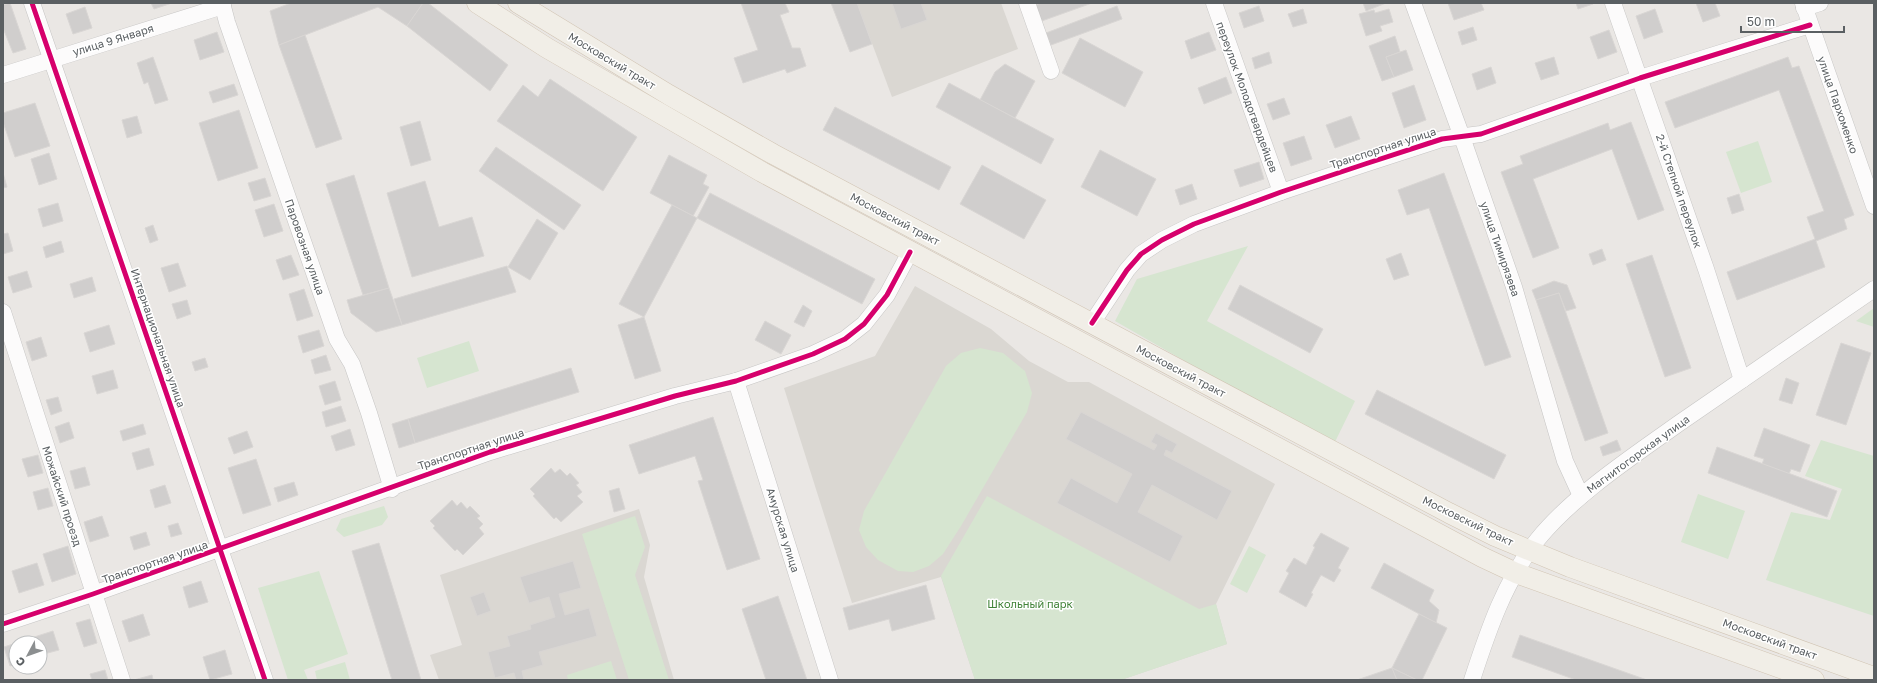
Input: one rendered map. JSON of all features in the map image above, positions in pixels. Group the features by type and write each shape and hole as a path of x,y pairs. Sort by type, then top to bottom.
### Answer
{"main road":[{"name":"Московский тракт","path":"477,3 547,48 659,114 910,252 1459,545 1516,573 1814,680"},
{"name":"Московский тракт","path":"518,3 669,95 759,146 1449,513 1530,551 1570,567 1874,677"}],"street":[{"name":"Интернациональная улица","path":"32,3 265,680"},
{"path":"1028,3 1052,71"},
{"name":"переулок Молодогвардейцев","path":"1214,3 1281,192"},
{"name":"улица Тимирязева","path":"1413,3 1462,137 1514,287 1565,461 1581,496"},
{"name":"2-й Степной переулок","path":"1613,3 1640,78 1742,380"},
{"path":"1804,6 1820,3"},
{"name":"улица 9 Января","path":"3,75 51,58 223,5"},
{"name":"Паровозная улица","path":"223,5 227,22 337,339 352,364 369,413 392,489"},
{"name":"улица Пархоменко","path":"1804,6 1874,206"},
{"name":"Транспортная улица","path":"1092,324 1127,270 1141,254 1162,240 1194,224 1281,192 1442,139 1481,134 1640,78 1810,25"},
{"name":"Транспортная улица","path":"3,624 392,489 416,478 490,452 675,396 736,381 813,354 851,334 864,324 894,284 910,252"},
{"name":"Магнитогорская улица","path":"1472,680 1500,602 1530,551 1551,524 1581,496 1647,446 1874,289"},
{"name":"Можайский проезд","path":"3,312 122,680"},
{"name":"Амурская улица","path":"736,381 830,680"}],"shaded area":[{"path":"857,3 1001,3 1018,49 892,97"},
{"path":"915,286 991,329 1029,361 1068,382 1089,382 1275,484 1216,604 1227,644 1121,680 975,680 941,577 852,603 784,388 875,356"},
{"path":"639,509 650,545 644,577 674,680 439,680 430,655 462,645 440,575"}],"green space":[{"path":"1758,141 1772,182 1741,193 1726,152"},
{"path":"1248,246 1207,321 1355,401 1333,446 1115,321 1137,279"},
{"path":"1874,308 1874,327 1856,321"},
{"path":"469,341 479,371 427,388 417,358"},
{"path":"980,348 1003,353 1025,371 1032,393 1027,412 961,526 943,554 929,566 913,572 898,571 878,560 866,547 859,530 864,511 946,366 961,353"},
{"path":"1821,440 1874,456 1874,616 1766,580 1791,512 1830,520 1842,489 1805,476"},
{"path":"1698,494 1745,511 1728,559 1681,542"},
{"name":"Школьный парк","path":"987,496 1199,609 1216,604 1227,644 1121,680 975,680 941,576"},
{"path":"384,506 388,517 382,525 344,537 336,530 341,519"},
{"path":"635,516 645,547 635,575 669,680 629,680 582,534"},
{"path":"1249,546 1266,555 1247,593 1230,584"},
{"path":"319,571 348,654 304,670 308,680 288,680 258,588"},
{"path":"611,661 617,680 568,680 567,675"},
{"path":"345,662 350,680 317,680 315,671"}],"building":[{"path":"10,3 26,49 13,53 3,28 3,5"},
{"path":"151,3 172,3 154,9"},
{"path":"291,3 423,3 407,26 378,7 279,45 270,11"},
{"path":"423,3 428,3 508,65 490,91 407,26"},
{"path":"741,3 785,3 789,12 780,15 792,48 800,48 806,66 787,73 785,69 743,83 734,58 758,50"},
{"path":"831,3 857,3 872,44 850,52"},
{"path":"892,3 921,3 927,20 901,29"},
{"path":"1041,3 1092,3 1039,22 1033,6"},
{"path":"1363,3 1386,3 1366,11"},
{"path":"1448,3 1481,3 1484,10 1454,20"},
{"path":"1576,3 1592,3 1593,4 1578,9"},
{"path":"1696,3 1715,3 1720,16 1703,22"},
{"path":"1117,6 1122,19 1051,45 1046,33"},
{"path":"1259,6 1264,21 1244,28 1239,13"},
{"path":"85,7 92,28 73,34 66,14"},
{"path":"1303,9 1307,23 1293,27 1288,14"},
{"path":"1389,9 1393,22 1380,26 1382,31 1366,36 1359,14 1374,10 1375,13"},
{"path":"1655,9 1663,32 1644,39 1636,16"},
{"path":"1473,27 1477,40 1462,45 1458,32"},
{"path":"1609,30 1617,52 1598,59 1590,37"},
{"path":"217,32 224,52 200,60 194,40"},
{"path":"1209,32 1216,50 1191,59 1185,41"},
{"path":"305,35 342,139 316,148 279,45"},
{"path":"1395,36 1400,52 1386,57 1394,77 1382,81 1369,46"},
{"path":"1080,38 1143,72 1125,107 1062,73"},
{"path":"1406,50 1413,70 1394,77 1386,57"},
{"path":"1269,52 1272,63 1255,69 1252,58"},
{"path":"153,57 168,100 155,104 148,82 144,84 137,63"},
{"path":"1554,57 1559,74 1541,80 1535,63"},
{"path":"1788,57 1792,68 1799,66 1854,215 1844,219 1847,229 1816,241 1825,267 1737,300 1727,272 1815,239 1807,217 1824,211 1779,90 1675,128 1665,102"},
{"path":"1005,64 1035,81 1015,118 980,100 995,72"},
{"path":"1491,67 1496,83 1477,90 1472,74"},
{"path":"1226,77 1232,93 1204,104 1198,88"},
{"path":"550,79 637,137 603,191 497,121 523,85 538,97"},
{"path":"949,83 1054,139 1041,164 936,107"},
{"path":"234,84 238,95 213,103 209,92"},
{"path":"1414,85 1426,120 1404,128 1392,93"},
{"path":"1284,98 1290,114 1273,120 1267,104"},
{"path":"35,103 50,146 15,157 3,122 3,113"},
{"path":"835,107 951,167 939,190 823,130"},
{"path":"239,110 258,168 218,181 199,123"},
{"path":"137,116 142,133 127,138 122,120"},
{"path":"1351,116 1360,139 1335,148 1326,125"},
{"path":"420,121 431,160 411,166 400,127"},
{"path":"1631,122 1664,210 1638,220 1612,149 1533,179 1559,248 1533,258 1501,172 1523,164 1520,156 1608,123 1610,130"},
{"path":"1304,136 1312,159 1291,166 1283,143"},
{"path":"496,147 581,205 564,230 479,171"},
{"path":"1100,150 1156,179 1137,216 1081,187"},
{"path":"49,153 57,179 39,185 31,159"},
{"path":"669,155 707,175 703,184 709,187 693,216 650,193"},
{"path":"1259,162 1264,179 1240,187 1234,170"},
{"path":"982,165 1046,200 1024,239 960,204"},
{"path":"3,173 7,187 3,188"},
{"path":"1444,173 1511,357 1485,366 1429,208 1407,215 1398,190"},
{"path":"354,175 389,288 363,295 326,184"},
{"path":"265,178 271,196 254,201 248,183"},
{"path":"425,181 439,227 472,217 484,256 412,277 387,193"},
{"path":"1192,184 1197,199 1180,205 1175,190"},
{"path":"710,193 875,279 862,304 697,218"},
{"path":"1739,194 1744,210 1732,214 1727,198"},
{"path":"58,203 63,221 43,227 38,209"},
{"path":"274,204 283,231 264,237 255,210"},
{"path":"672,205 697,218 644,317 619,304"},
{"path":"537,219 558,233 530,280 508,267"},
{"path":"153,225 158,240 150,243 145,228"},
{"path":"8,233 13,251 3,254 3,234"},
{"path":"61,241 64,252 46,258 43,247"},
{"path":"1602,249 1606,260 1593,265 1589,254"},
{"path":"1401,253 1409,275 1394,280 1386,259"},
{"path":"291,255 299,275 283,280 276,260"},
{"path":"1652,255 1691,368 1665,377 1626,264"},
{"path":"178,263 186,286 169,292 161,268"},
{"path":"507,266 516,292 402,325 394,299"},
{"path":"27,271 32,287 13,293 8,277"},
{"path":"92,277 96,291 74,298 70,284"},
{"path":"1554,281 1567,285 1576,308 1566,311 1559,293 1536,300 1532,290"},
{"path":"1240,285 1323,329 1310,353 1228,309"},
{"path":"389,288 402,325 376,332 351,313 347,300"},
{"path":"304,289 313,316 297,321 289,294"},
{"path":"1559,293 1608,433 1585,441 1536,300"},
{"path":"187,300 191,314 177,319 172,304"},
{"path":"803,305 812,311 804,327 794,322"},
{"path":"644,317 661,371 635,379 618,325"},
{"path":"765,321 791,335 781,354 755,340"},
{"path":"109,325 115,344 90,352 84,333"},
{"path":"319,330 324,346 303,353 298,336"},
{"path":"41,337 47,356 32,361 26,342"},
{"path":"1841,343 1871,353 1846,425 1816,415"},
{"path":"326,355 331,370 315,374 311,360"},
{"path":"205,358 208,367 195,371 192,362"},
{"path":"571,368 579,392 415,443 408,419"},
{"path":"113,370 118,388 97,394 92,376"},
{"path":"1786,378 1799,383 1792,404 1779,400"},
{"path":"335,381 341,400 325,405 319,386"},
{"path":"1377,390 1506,455 1494,479 1365,414"},
{"path":"58,397 62,411 51,415 46,400"},
{"path":"341,406 346,421 326,427 322,412"},
{"path":"1081,412 1154,450 1157,445 1151,442 1156,433 1177,444 1172,453 1166,450 1164,455 1232,491 1217,520 1152,485 1138,512 1183,536 1170,562 1057,503 1071,478 1117,503 1132,474 1066,439"},
{"path":"713,417 760,559 727,570 698,481 703,480 695,456 639,474 629,445"},
{"path":"408,419 415,443 399,448 392,424"},
{"path":"69,422 74,438 60,443 55,427"},
{"path":"143,424 146,434 123,441 120,431"},
{"path":"1764,428 1810,445 1800,472 1791,469 1789,474 1762,464 1764,459 1754,456"},
{"path":"350,429 355,445 336,451 331,436"},
{"path":"247,431 253,447 234,454 228,438"},
{"path":"1617,440 1621,450 1603,456 1600,447"},
{"path":"1717,447 1837,491 1827,517 1708,473"},
{"path":"149,448 154,465 137,470 132,453"},
{"path":"38,455 43,473 28,477 22,459"},
{"path":"256,459 271,505 243,514 228,468"},
{"path":"85,467 90,485 75,489 70,471"},
{"path":"551,468 555,473 560,469 567,476 570,473 579,483 576,485 582,492 577,496 583,502 561,522 556,517 554,519 533,496 535,494 530,489"},
{"path":"294,482 298,495 278,502 274,488"},
{"path":"165,485 171,503 155,508 150,490"},
{"path":"48,488 53,506 38,510 33,492"},
{"path":"619,488 625,509 614,512 609,491"},
{"path":"452,500 457,506 461,502 467,509 470,506 480,516 477,518 483,524 479,528 484,534 463,555 457,549 455,551 433,528 435,526 430,521"},
{"path":"102,516 109,536 90,542 84,522"},
{"path":"178,523 182,534 171,537 168,526"},
{"path":"146,532 150,545 134,550 130,537"},
{"path":"1321,533 1349,548 1338,568 1341,570 1334,582 1321,575 1311,593 1313,594 1306,607 1279,592 1289,573 1286,571 1294,558 1306,565 1315,547 1313,546"},
{"path":"379,543 421,680 392,680 352,551"},
{"path":"68,546 76,574 52,582 43,554"},
{"path":"573,561 581,588 559,594 565,615 589,608 597,636 539,652 543,665 522,671 524,680 516,680 514,673 495,678 488,652 510,646 507,636 531,629 530,625 555,617 549,597 529,603 520,577"},
{"path":"37,563 44,585 19,593 12,571"},
{"path":"1384,563 1434,590 1429,601 1439,610 1436,623 1371,588"},
{"path":"201,581 208,602 189,608 183,587"},
{"path":"926,585 935,619 892,631 889,619 849,630 843,608"},
{"path":"484,592 491,611 477,616 470,597"},
{"path":"778,596 807,680 766,680 742,609"},
{"path":"143,614 150,635 129,642 122,621"},
{"path":"1419,614 1447,628 1422,680 1417,680 1392,668"},
{"path":"90,619 97,643 84,647 76,623"},
{"path":"53,631 59,650 48,653 48,635 40,635"},
{"path":"1520,635 1647,680 1576,680 1512,657"},
{"path":"8,646 8,660 4,647"},
{"path":"225,650 232,674 210,680 203,657"},
{"path":"1392,668 1397,680 1357,680"},
{"path":"1392,668 1417,680 1397,680"},
{"path":"105,670 108,680 92,680 90,674"},
{"path":"152,675 153,680 134,680"}],"cycle path":[{"path":"32,3 265,680"},
{"path":"1092,323 1127,270 1141,254 1162,240 1194,224 1281,192 1442,139 1481,134 1640,78 1810,25"},
{"path":"3,624 93,594 490,452 675,396 736,381 813,354 845,339 864,324 887,295 910,252"}]}
